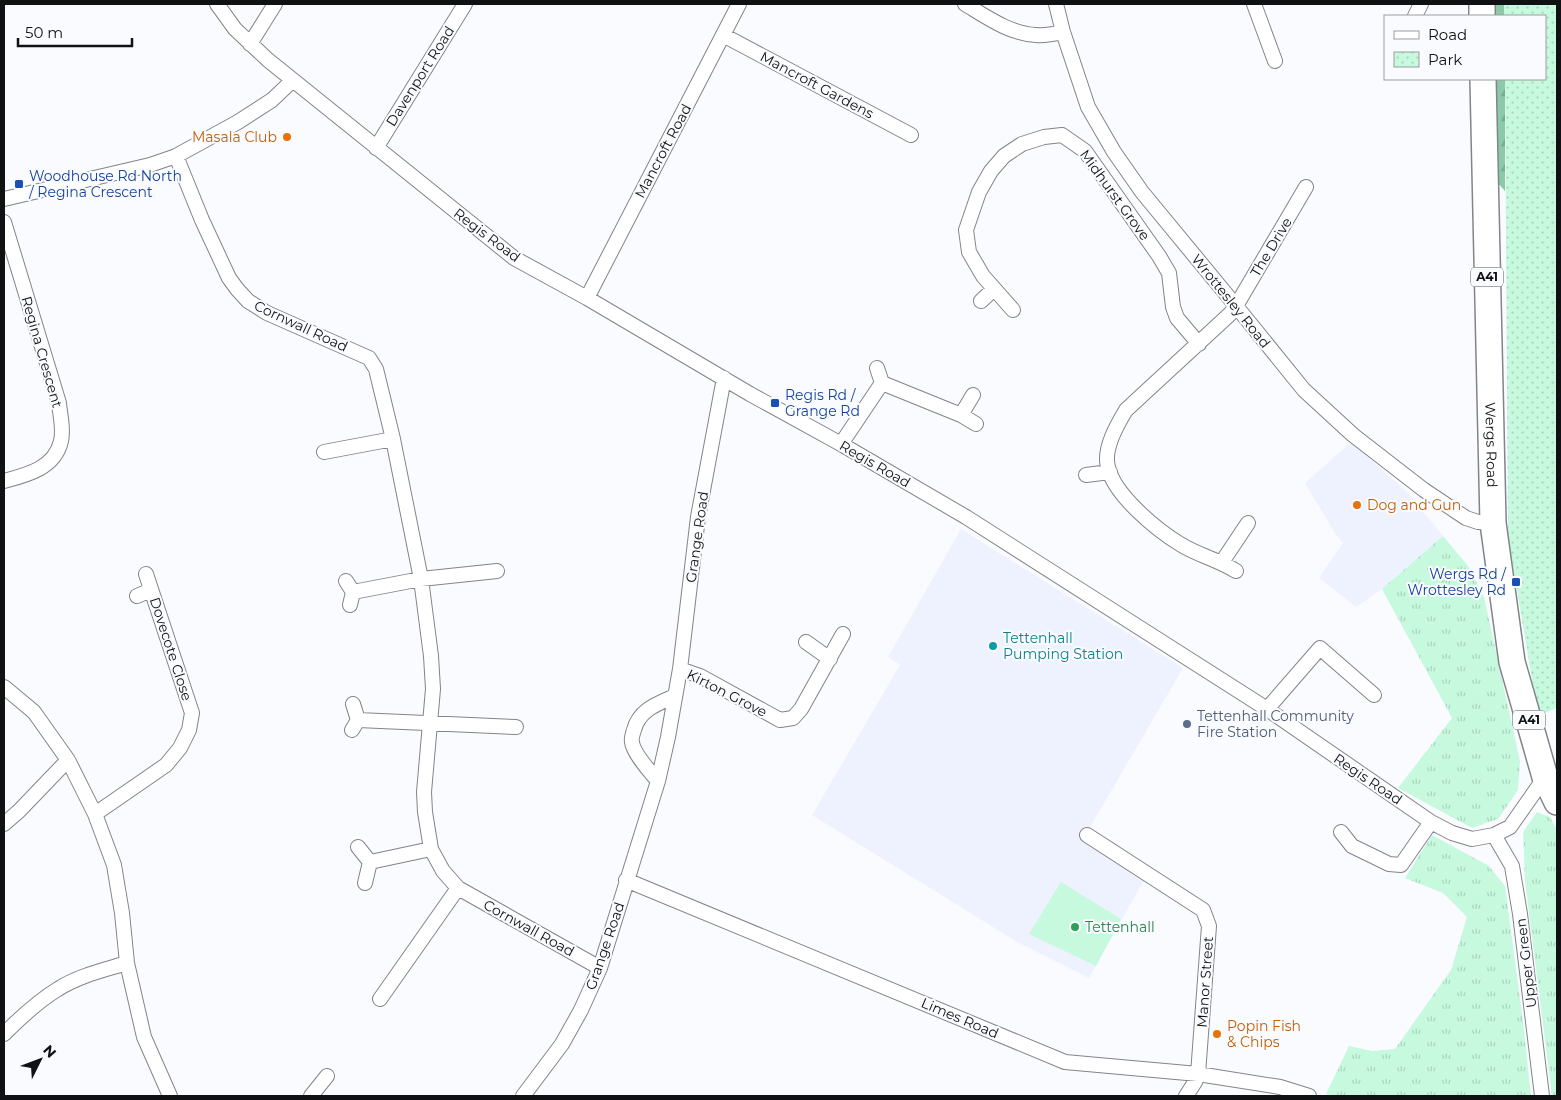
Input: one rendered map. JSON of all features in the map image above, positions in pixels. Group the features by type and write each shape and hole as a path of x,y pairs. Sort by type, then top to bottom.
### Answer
{"highway":[{"name":"Wergs Road","path":"1483,80 1493,523 1512,662 1545,777 1557,802"}],"street":[{"name":"Regis Road","path":"217,4 236,29 268,60 514,258 587,298 966,517 1267,709 1431,822 1452,833 1472,839 1494,835 1510,826 1545,777"},
{"path":"250,44 275,4"},
{"name":"Davenport Road","path":"376,148 465,4"},
{"name":"Mancroft Road","path":"587,298 739,4"},
{"path":"964,4 1019,32 1034,35 1063,32"},
{"name":"Wrottesley Road","path":"1056,4 1063,32 1088,107 1114,152 1142,192 1304,390 1353,435 1424,490 1466,518 1478,522 1493,523"},
{"path":"1254,4 1276,60"},
{"path":"1416,15 1422,4"},
{"name":"Mancroft Gardens","path":"724,35 911,135"},
{"path":"4,199 150,165 176,156 238,122 272,100 294,80"},
{"name":"Midhurst Grove","path":"1013,310 982,276 969,252 966,230 979,192 991,171 1004,156 1022,144 1044,137 1062,135 1085,151 1159,256 1170,273 1173,307 1177,318 1199,344"},
{"name":"Cornwall Road","path":"176,156 223,266 237,289 248,301 267,313 370,358 376,369 393,439 421,579 431,656 433,689 424,792 431,849 443,871 458,888 600,968"},
{"name":"The Drive","path":"1110,472 1107,467 1108,448 1116,425 1126,410 1230,314 1306,188"},
{"name":"Regina Crescent","path":"4,222 59,403 62,428 62,441 59,448 54,457 44,467 22,476 4,480"},
{"path":"981,301 994,290"},
{"path":"877,368 882,383 961,415 976,424"},
{"name":"Grange Road","path":"523,1096 562,1044 581,1010 600,968 658,781 680,669 698,517 724,378"},
{"path":"841,444 882,383"},
{"path":"961,415 973,395"},
{"path":"324,452 393,439"},
{"path":"1086,475 1110,472 1128,503 1159,529 1182,545 1222,562 1236,571"},
{"path":"1222,562 1248,523"},
{"path":"350,593 421,579 497,571"},
{"name":"Dovecote Close","path":"95,814 166,764 180,748 189,730 192,713 146,574"},
{"name":"Dovecote Close","path":"137,596 151,590"},
{"name":"Kirton Grove","path":"680,669 700,676 780,720 793,718 801,709 843,634"},
{"path":"806,642 830,659"},
{"path":"1267,709 1320,648 1374,695"},
{"path":"4,687 34,712 68,760 95,814 114,865 122,913 127,962 144,1037 170,1096"},
{"path":"658,781 642,762 632,742 636,722 643,712 675,696"},
{"path":"353,704 355,725 430,723 516,727"},
{"path":"4,824 19,812 68,760"},
{"path":"1341,832 1352,846 1389,864 1401,865 1431,822"},
{"name":"Manor Street","path":"1087,835 1203,910 1209,926 1198,1074"},
{"name":"Upper Green","path":"1494,835 1512,866 1520,914 1542,1096"},
{"path":"358,847 370,862"},
{"path":"370,862 431,849"},
{"path":"365,882 370,862"},
{"name":"Limes Road","path":"626,880 1065,1062 1198,1074 1280,1087 1309,1096"},
{"path":"380,999 458,888"},
{"path":"4,1034 18,1020 58,989 74,980 127,962"},
{"path":"1186,1096 1196,1082 1198,1074"},
{"path":"311,1096 327,1076"}],"shaded area":[{"path":"1351,442 1407,492 1443,536 1382,589 1356,607 1319,578 1343,543 1305,483"},
{"path":"961,529 1183,668 1082,841 1144,880 1089,978 1019,943 812,815 900,665 888,657"}],"green space":[{"path":"1495,4 1504,4 1504,15 1495,15"},
{"path":"1504,4 1557,4 1557,708 1538,716 1508,536 1505,80 1546,80 1546,15 1504,15"},
{"path":"1495,80 1505,80 1505,191 1496,181"},
{"path":"1443,536 1468,566 1484,597 1520,761 1518,790 1498,819 1472,828 1398,788 1452,718 1382,589"},
{"path":"1537,812 1550,817 1557,830 1557,1096 1552,1096 1525,881 1523,832"},
{"path":"1432,835 1489,866 1505,886 1531,1096 1333,1096 1326,1094 1349,1046 1372,1051 1395,1049 1451,970 1467,917 1443,893 1405,878"},
{"name":"Tettenhall","path":"1061,882 1121,919 1096,966 1029,934"}],"place":[{"name":"Masala Club","path":"287,137"},
{"name":"Woodhouse Rd North / Regina Crescent","path":"19,184"},
{"name":"Regis Rd / Grange Rd","path":"775,403"},
{"name":"Dog and Gun","path":"1357,505"},
{"name":"Wergs Rd / Wrottesley Rd","path":"1516,582"},
{"name":"Tettenhall Pumping Station","path":"993,646"},
{"name":"Tettenhall Community Fire Station","path":"1187,724"},
{"name":"Tettenhall","path":"1075,927"},
{"name":"Popin Fish & Chips","path":"1217,1034"}]}
